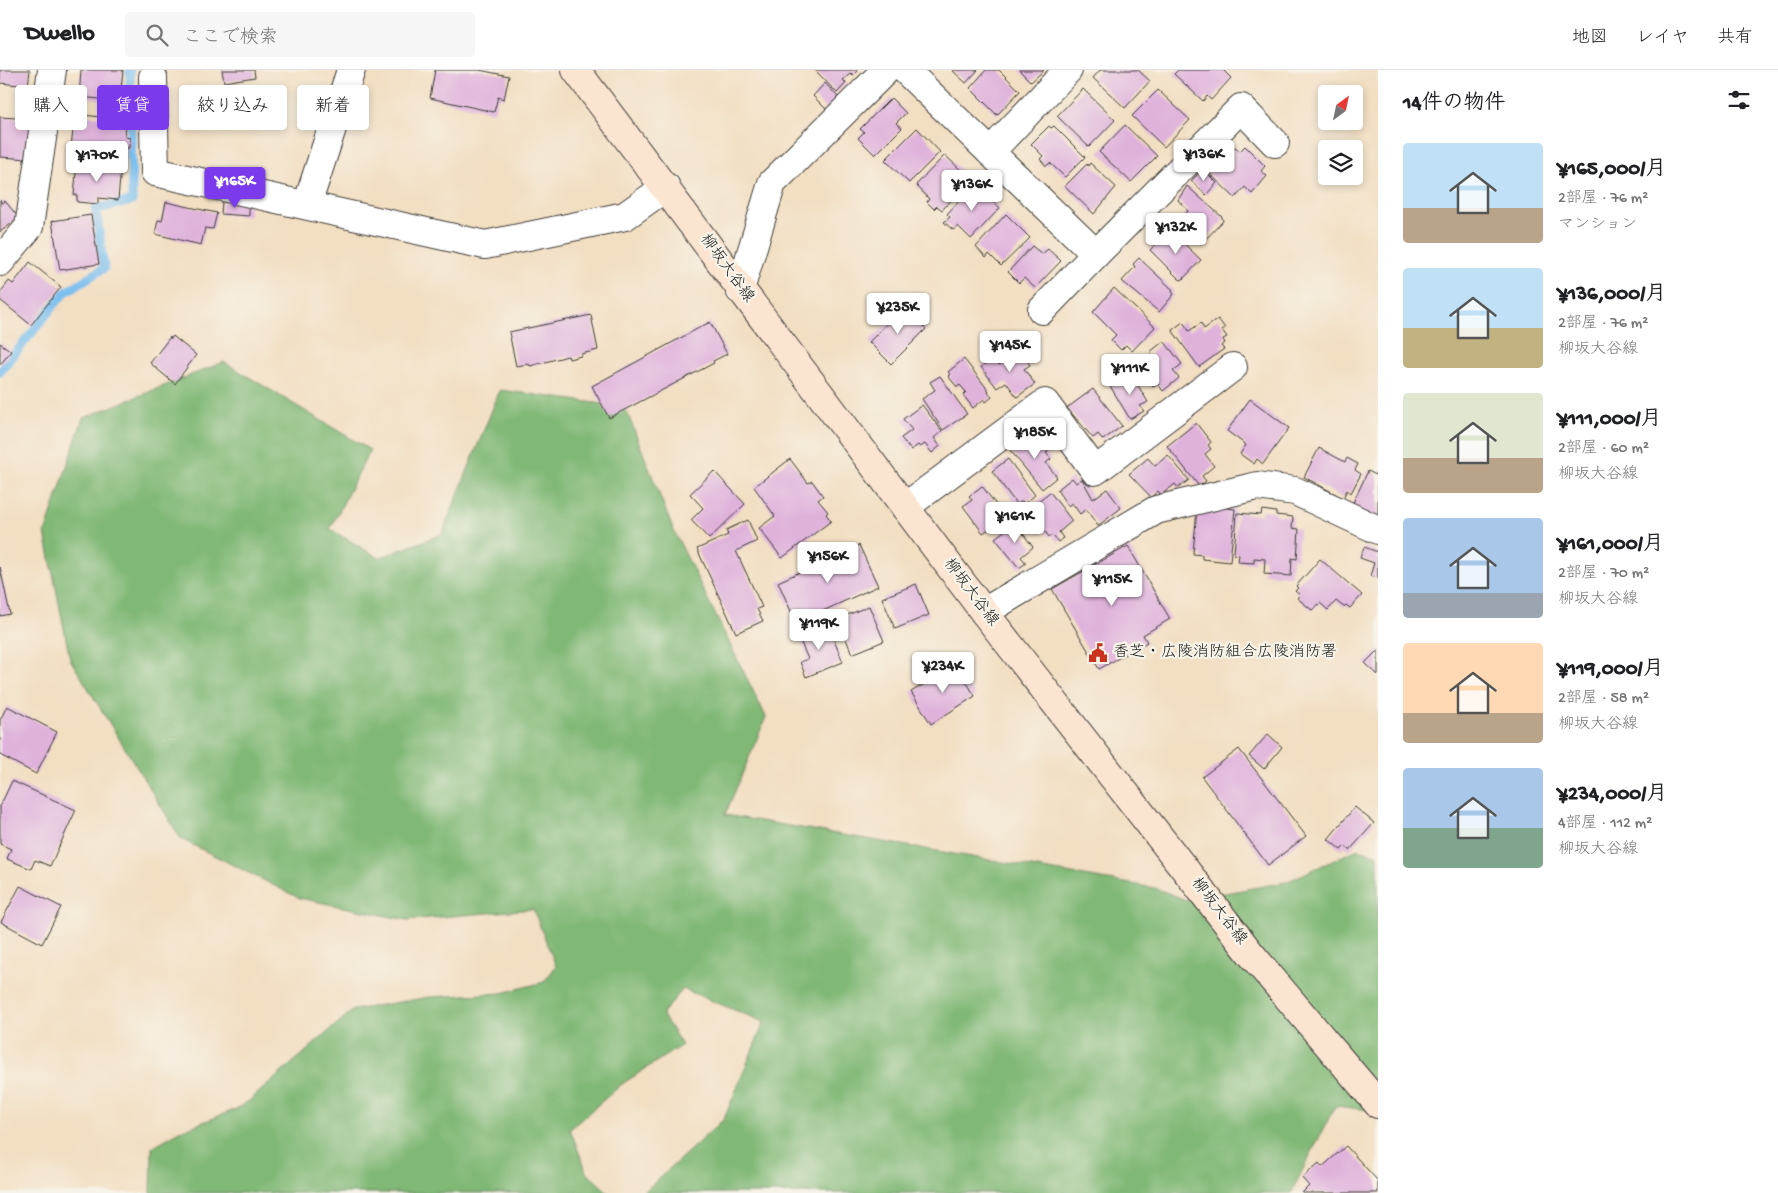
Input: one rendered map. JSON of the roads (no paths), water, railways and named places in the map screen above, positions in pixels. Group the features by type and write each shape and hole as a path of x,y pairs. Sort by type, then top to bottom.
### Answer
{"street":[{"path":"0,262 28,227 52,70"},
{"path":"307,205 351,70"},
{"name":"柳坂大谷線","path":"576,70 666,187 740,290 984,612 1251,954 1378,1104"},
{"path":"740,290 772,183 886,70"},
{"path":"905,70 1096,254"},
{"path":"990,152 1068,70"},
{"path":"153,77 155,172 485,245 625,216 666,187"},
{"path":"1042,310 1241,108 1275,143"},
{"path":"905,507 1045,403 1095,470 1233,367"},
{"path":"984,612 1156,510 1257,486 1295,491 1378,530"}],"waterway":[{"path":"0,372 64,293 104,268 96,209 132,201 130,70"}],"place":[{"name":"香芝・広陵消防組合広陵消防署","path":"1098,653"}]}
